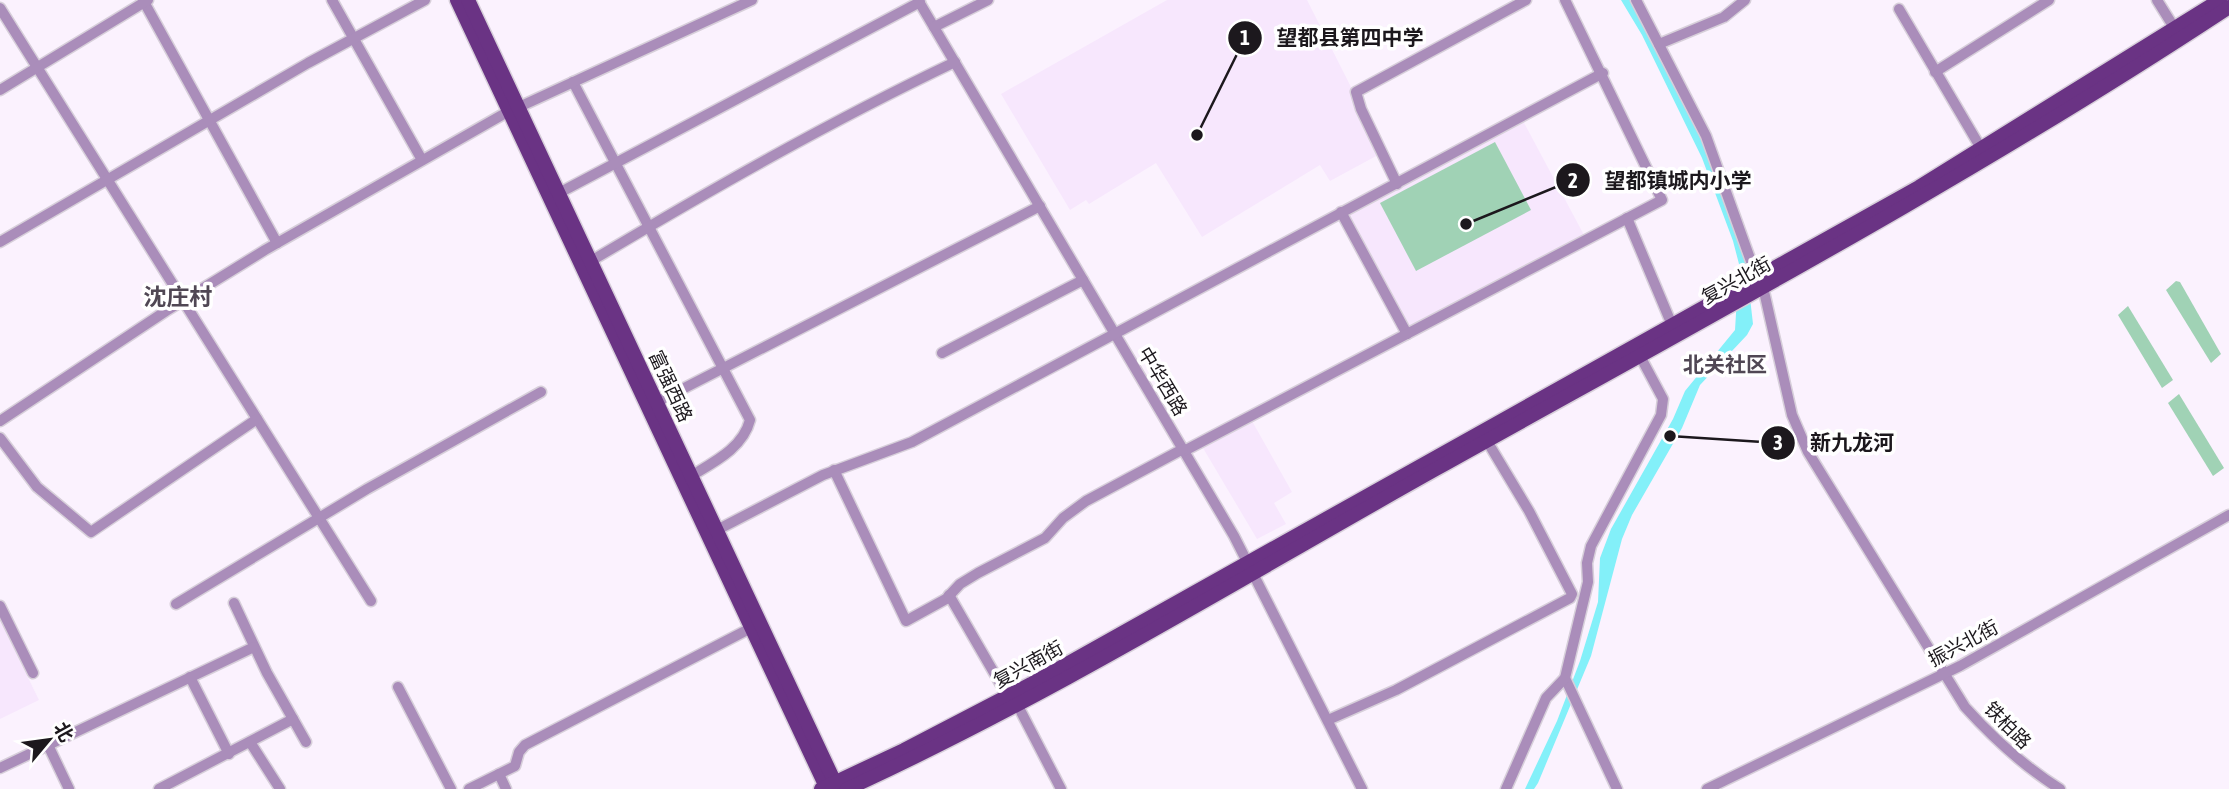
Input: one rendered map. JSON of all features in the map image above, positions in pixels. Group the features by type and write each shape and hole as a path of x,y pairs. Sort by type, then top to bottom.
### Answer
{"main road":[{"name":"富强西路","path":"457,0 559,193 717,530 832,788"},
{"name":"富强西路","path":"468,0 514,109 751,628 832,788"},
{"name":"复兴北街","path":"1757,284 1982,150 2220,0"},
{"name":"复兴北街","path":"1251,568 1487,441 1640,356 1732,298 1973,167 2229,7"},
{"name":"复兴北街","path":"1251,568 1672,326 1732,298"},
{"name":"复兴南街","path":"832,788 1012,700 1251,568"}],"street":[{"path":"332,0 422,160"},
{"path":"0,242 209,120 425,0"},
{"path":"0,421 182,301 422,160 514,109 752,0"},
{"path":"934,27 988,0"},
{"path":"1397,184 1361,109 1356,92 1526,0"},
{"path":"834,470 906,621 949,595 978,573 1045,538 1072,510 1662,200 1566,0"},
{"name":"铁柏路","path":"1636,0 1719,168 1757,284 1798,433 1965,707 1996,741 2029,770 2060,789"},
{"path":"1659,44 1724,17 1745,0"},
{"path":"1935,72 2049,0"},
{"path":"2157,0 2175,29"},
{"path":"0,90 145,1 277,243"},
{"path":"559,193 919,1"},
{"name":"中华西路","path":"919,1 1251,568 1362,789"},
{"path":"0,8 371,601"},
{"path":"1899,9 1982,150"},
{"path":"591,261 851,112 955,62"},
{"path":"717,530 834,470 912,442 1603,73"},
{"path":"573,82 750,420 747,433 724,455 691,476"},
{"path":"657,402 1040,206"},
{"path":"1341,212 1407,334"},
{"path":"1627,218 1672,326"},
{"path":"942,353 1083,280"},
{"path":"1617,789 1567,681 1588,582 1588,554 1664,406 1640,356"},
{"path":"176,604 319,518 541,391"},
{"path":"0,438 37,487 91,532 257,419"},
{"path":"1328,720 1395,690 1570,598 1572,594 1530,511 1487,441"},
{"name":"振兴北街","path":"1707,789 1729,784 1944,674 2229,515"},
{"path":"949,595 1061,789"},
{"path":"234,603 254,647 306,742"},
{"path":"0,606 33,673"},
{"path":"469,789 515,766 519,752 525,745 751,628"},
{"path":"0,768 254,647"},
{"path":"190,677 229,754"},
{"path":"1506,789 1546,698 1567,681"},
{"path":"398,687 451,789"},
{"path":"159,789 293,719"},
{"path":"250,742 280,789"},
{"path":"48,745 69,789"},
{"path":"499,774 506,789"}],"shaded area":[{"path":"1167,0 1307,0 1351,87 1359,115 1378,155 1330,181 1320,165 1202,237 1156,163 1089,204 1086,200 1070,210 1001,94"},
{"path":"1523,121 1584,235 1409,327 1349,214"},
{"path":"1252,421 1292,492 1274,503 1286,524 1257,539 1203,448"},
{"path":"0,621 39,700 0,719"}],"green space":[{"path":"1495,142 1531,210 1416,271 1380,203"},
{"path":"2176,281 2180,282 2221,354 2211,363 2166,290"},
{"path":"2128,306 2173,380 2162,388 2118,315"},
{"path":"2179,394 2224,468 2213,476 2168,403"}],"water":[{"path":"1621,0 1631,0 1697,125 1745,254 1753,324 1747,335 1700,385 1682,428 1632,515 1622,539 1591,656 1538,783 1534,789 1525,789 1557,721 1580,661 1598,602 1600,558 1611,529 1673,419 1685,391 1735,330 1739,264 1733,241 1702,158 1642,35"}],"place":[{"name":"望都县第四中学","path":"1197,135"},
{"name":"望都镇城内小学","path":"1466,224"},
{"name":"新九龙河","path":"1670,436"}],"district":[{"name":"沈庄村","path":"178,297"},
{"name":"北关社区","path":"1725,365"}]}
